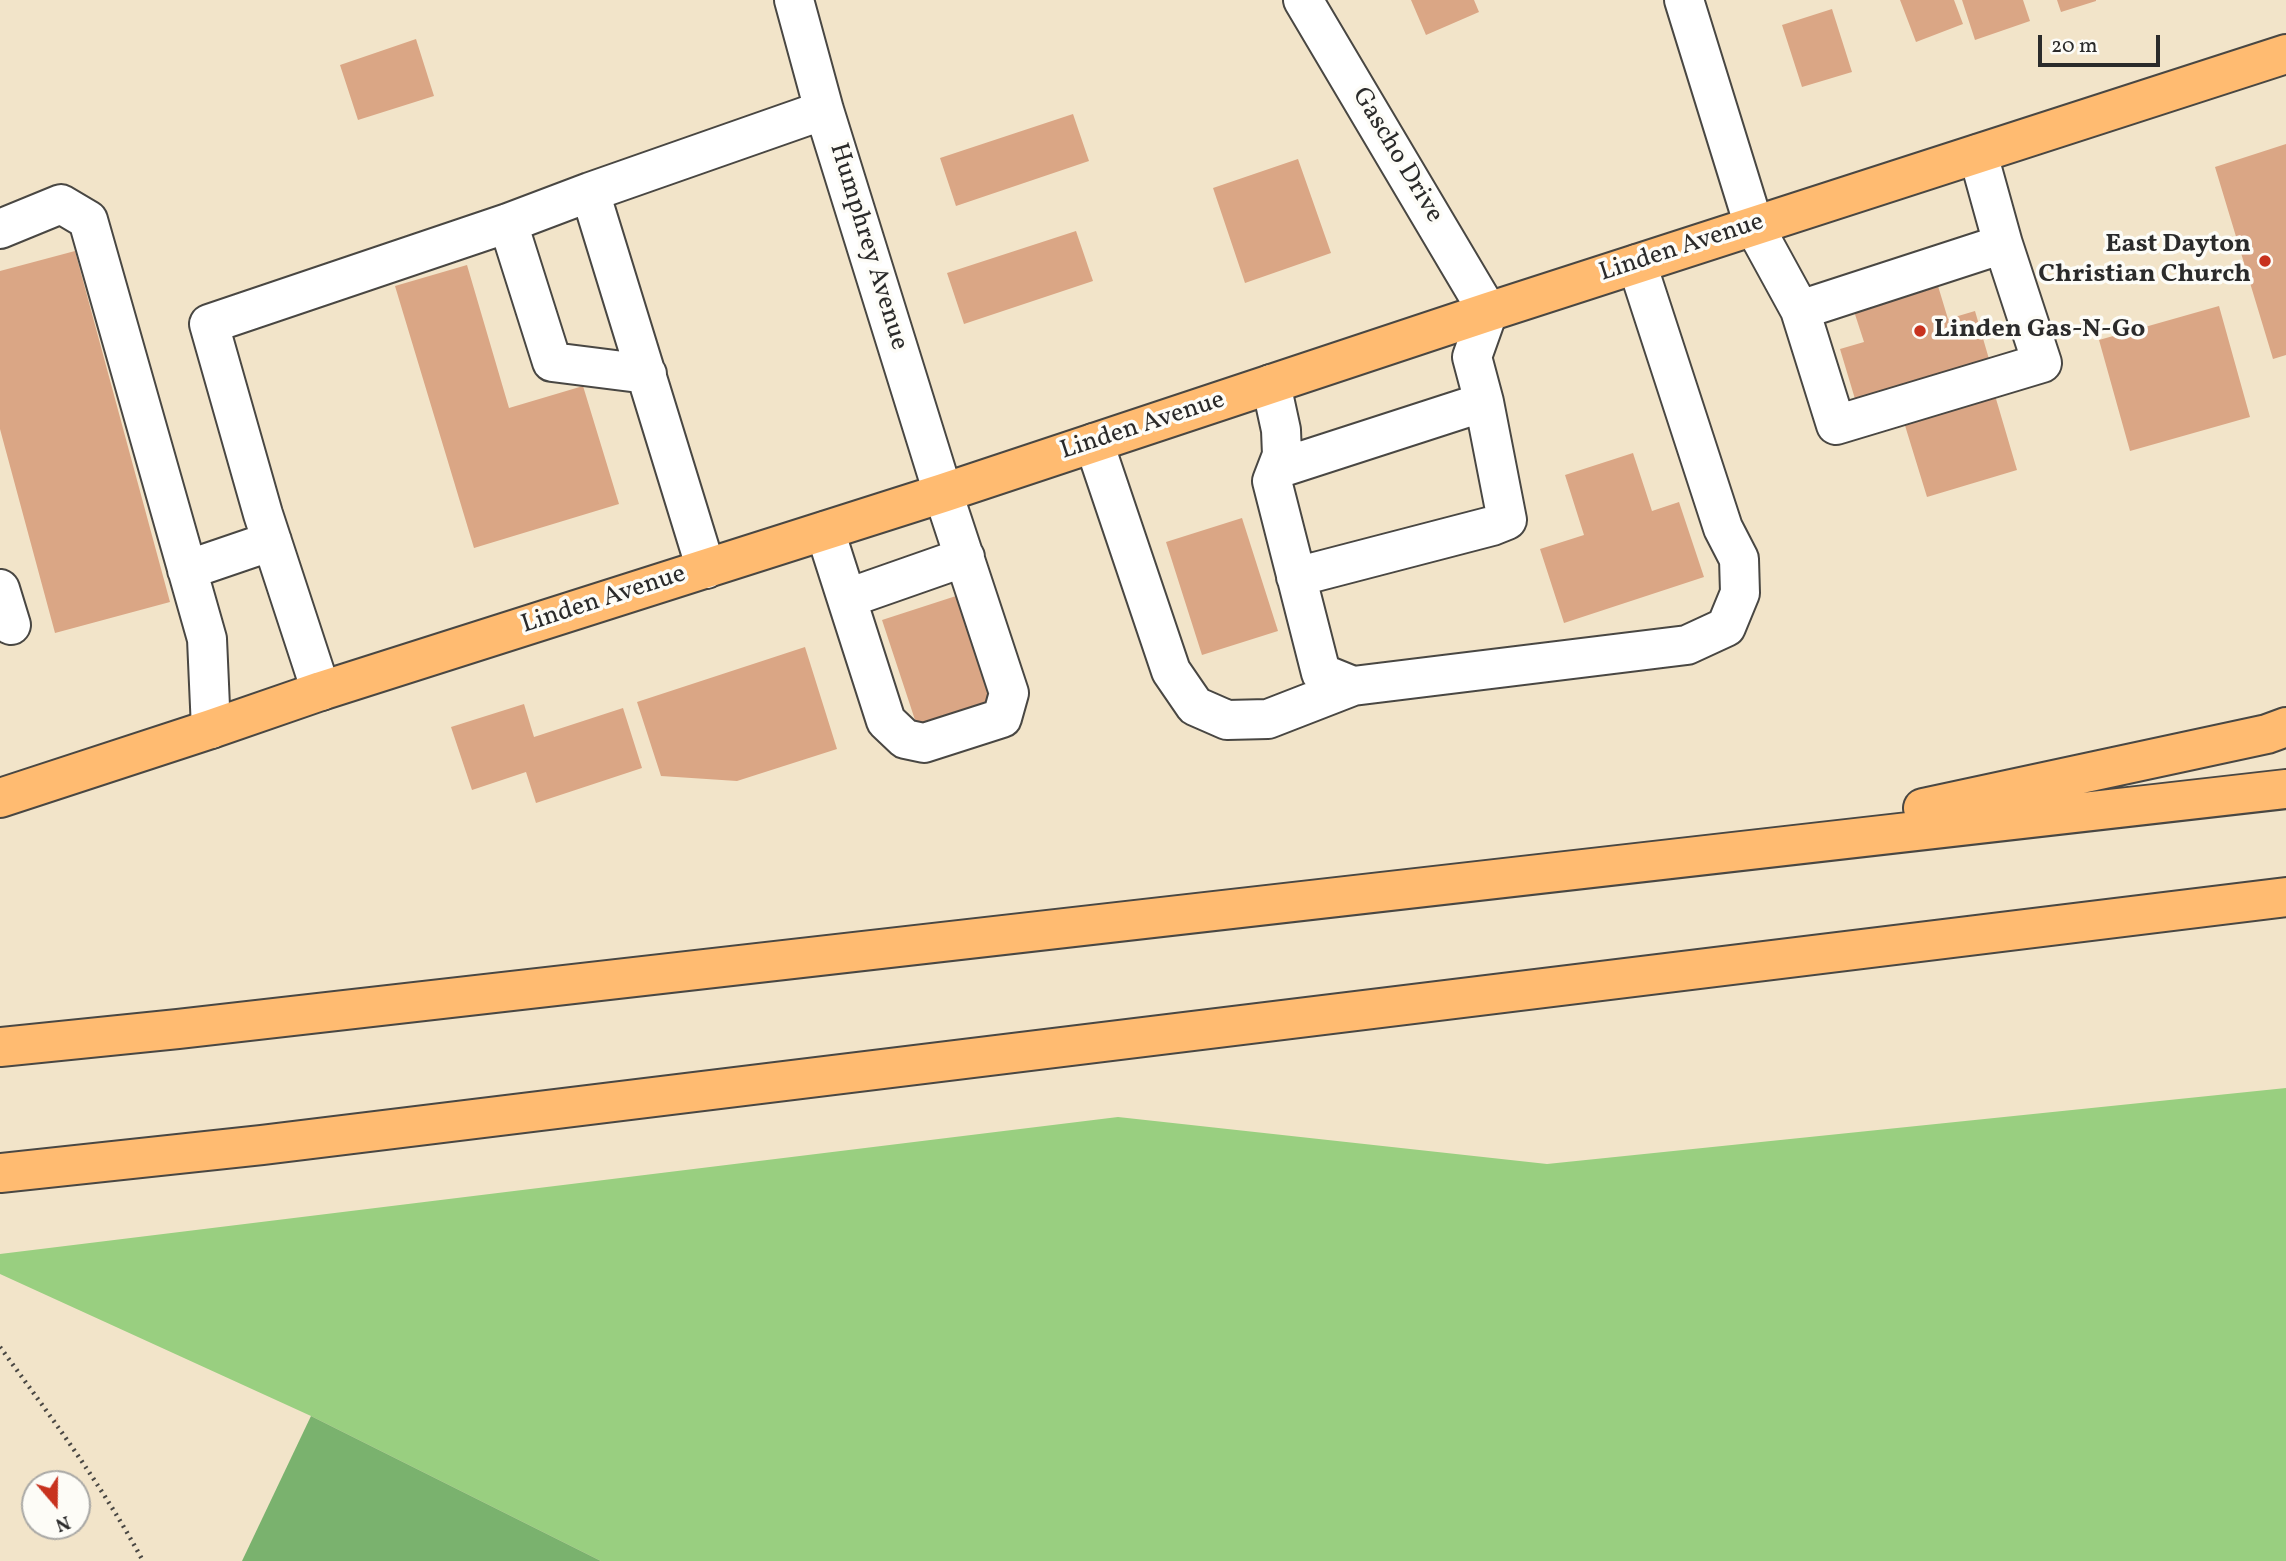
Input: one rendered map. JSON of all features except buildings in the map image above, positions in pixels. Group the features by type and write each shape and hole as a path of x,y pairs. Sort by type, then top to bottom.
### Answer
{"main road":[{"name":"Linden Avenue","path":"0,797 321,691 943,493 1488,312 2286,54"},
{"path":"1749,848 1964,798 2267,734 2286,727"},
{"path":"0,1047 2286,789"},
{"path":"0,1173 262,1145 2286,897"}],"street":[{"name":"Humphrey Avenue","path":"794,0 824,110 943,493 1009,693 1002,718 924,743 905,739 886,721 848,598"},
{"name":"Gascho Drive","path":"1303,0 1488,312"},
{"path":"1684,0 1754,226 1800,310 1836,425 2042,363 2003,244 1978,153"},
{"path":"321,691 272,541 209,324 508,223 590,191 824,110"},
{"path":"590,191 706,569"},
{"path":"0,229 61,204 88,220 206,639 211,729"},
{"path":"508,223 552,362 647,374"},
{"path":"1800,310 2003,244"},
{"path":"1094,443 1171,671 1195,705 1227,720 1268,719 1353,686 1687,645 1726,627 1740,593 1739,559 1723,528 1637,264"},
{"path":"1296,577 1479,530 1507,520 1484,402 1472,357 1488,312"},
{"path":"1270,384 1281,430 1282,455 1272,481 1321,673 1353,686"},
{"path":"1277,469 1484,402"},
{"path":"825,530 848,598 965,557"},
{"path":"187,570 272,541"},
{"path":"0,589 10,625"}],"path":[{"path":"0,1348 83,1461 143,1561"}],"green space":[{"path":"2286,1088 2286,1561 601,1561 311,1416 0,1274 0,1254 1118,1117 1547,1164"},
{"path":"311,1416 601,1561 242,1561"}],"place":[{"name":"East Dayton Christian Church","path":"2265,261"},
{"name":"Linden Gas-N-Go","path":"1920,331"}]}
